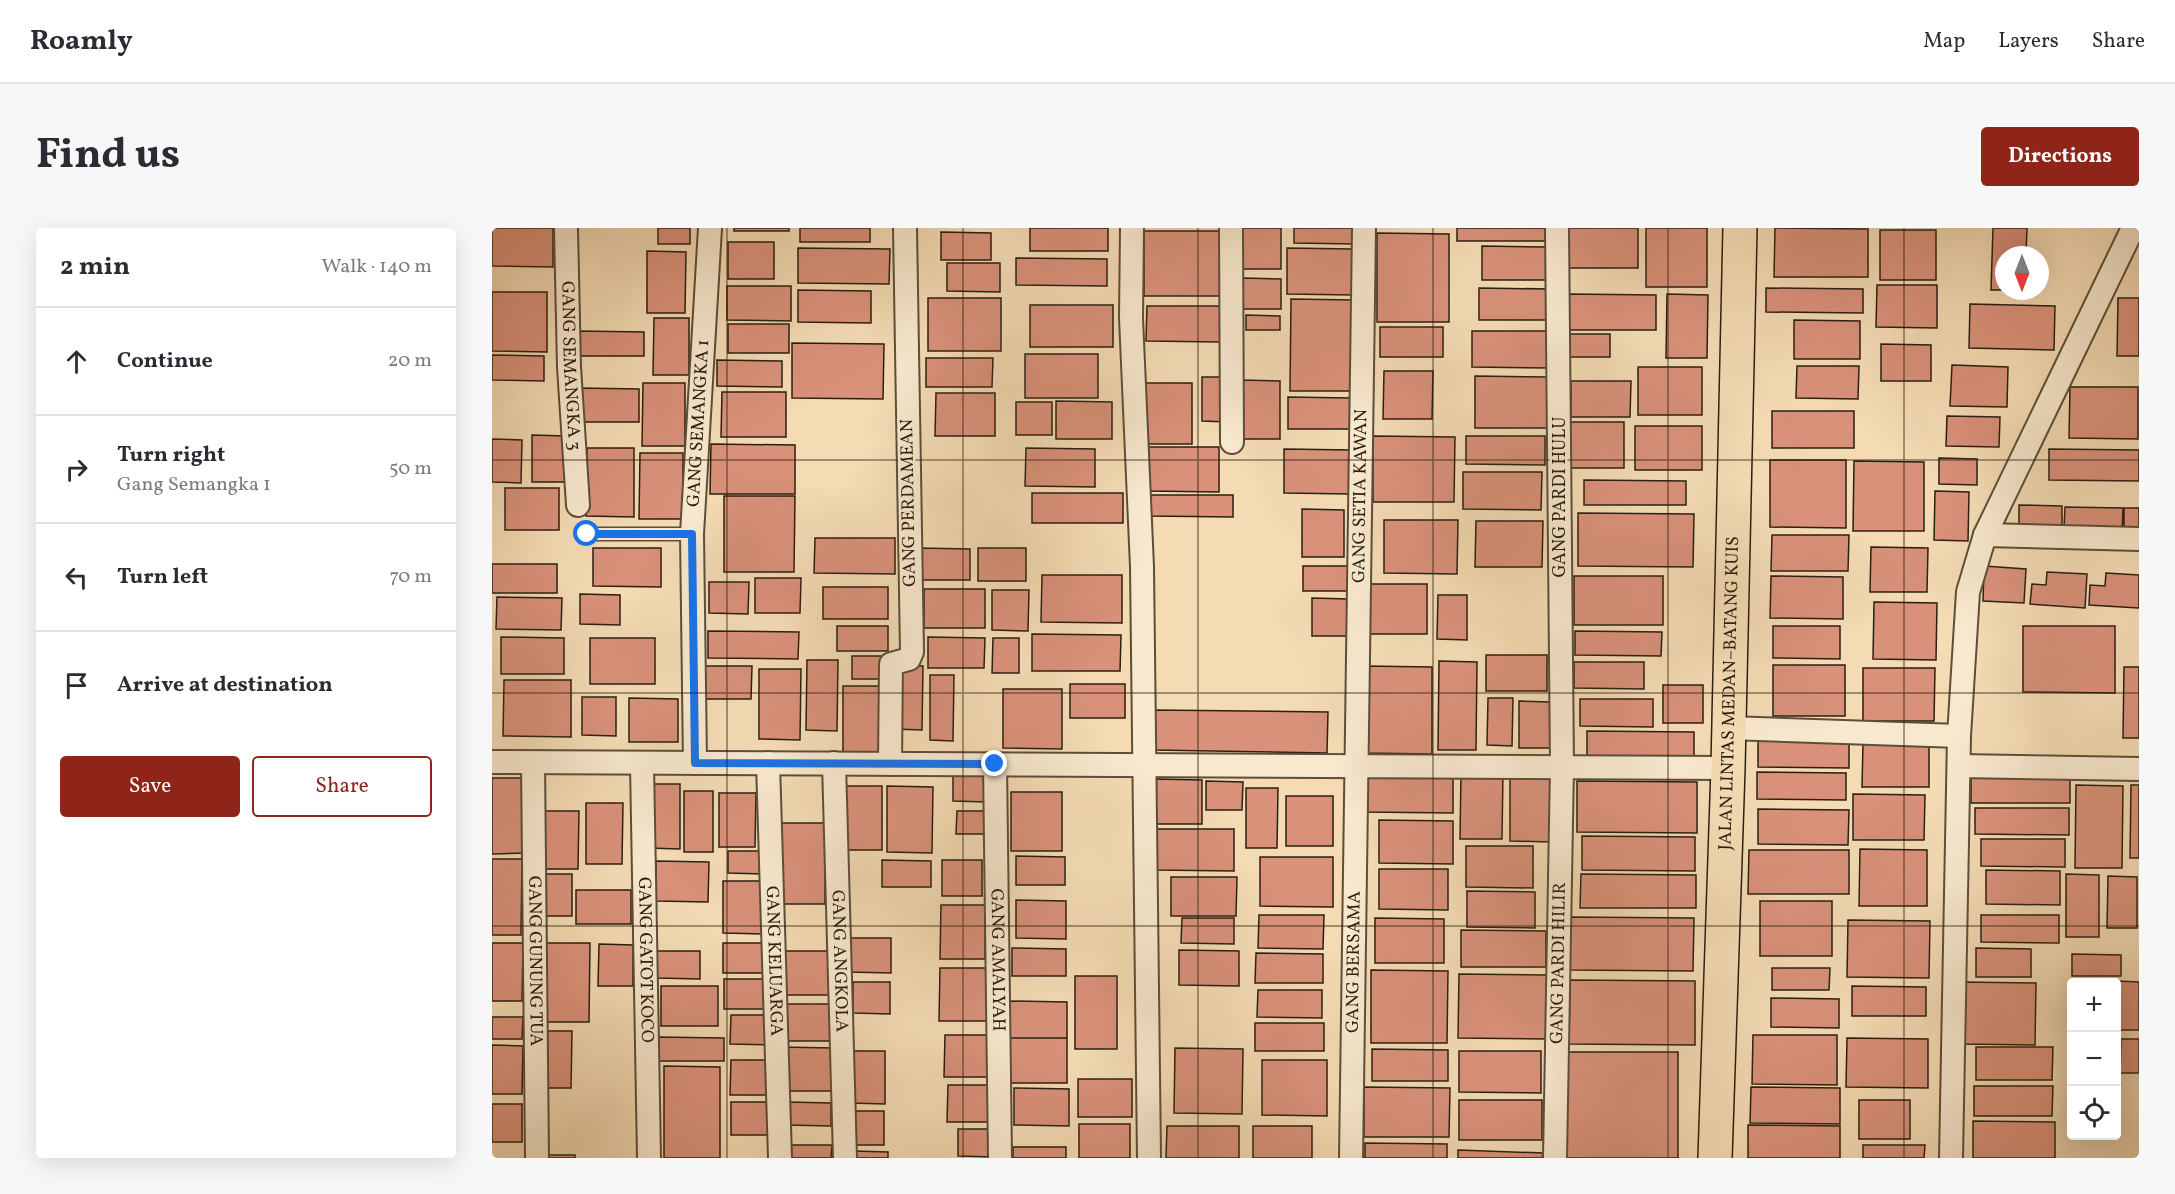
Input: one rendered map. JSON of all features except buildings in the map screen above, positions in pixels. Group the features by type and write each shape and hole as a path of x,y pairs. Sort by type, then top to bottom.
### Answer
{"highway":[{"name":"JALAN LINTAS MEDAN–BATANG KUIS","path":"1715,1158 1728,768 1740,228"}],"street":[{"name":"GANG SEMANGKA 3","path":"566,228 569,367 578,505"},
{"name":"GANG SEMANGKA 1","path":"695,763 692,534 710,228"},
{"name":"GANG PERDAMEAN","path":"890,764 891,664 909,659 912,652 904,228"},
{"path":"1132,228 1131,318 1142,567 1146,766 1149,1158"},
{"path":"1231,228 1232,442"},
{"name":"GANG SETIA KAWAN","path":"1357,766 1364,228"},
{"name":"GANG PARDI HULU","path":"1557,228 1562,766"},
{"path":"2129,236 2139,262"},
{"path":"1951,1158 1959,736 1968,592 1985,535 2129,236"},
{"path":"1985,535 2139,539"},
{"path":"1729,728 1959,736"},
{"path":"492,762 1728,768"},
{"name":"GANG GUNUNG TUA","path":"533,763 537,1158"},
{"name":"GANG KELUARGA","path":"768,763 780,1158"},
{"name":"GANG ANGKOLA","path":"834,763 845,1158"},
{"name":"GANG GATOT KOCO","path":"642,764 649,1158"},
{"name":"GANG AMALYAH","path":"995,764 1000,1158"},
{"name":"GANG BERSAMA","path":"1351,1158 1357,766"},
{"name":"GANG PARDI HILIR","path":"1555,1158 1562,766"},
{"path":"1959,766 2139,769"}],"lane":[{"path":"587,534 692,534"}],"route":[{"path":"587,534 692,534 695,763 995,764"}]}
